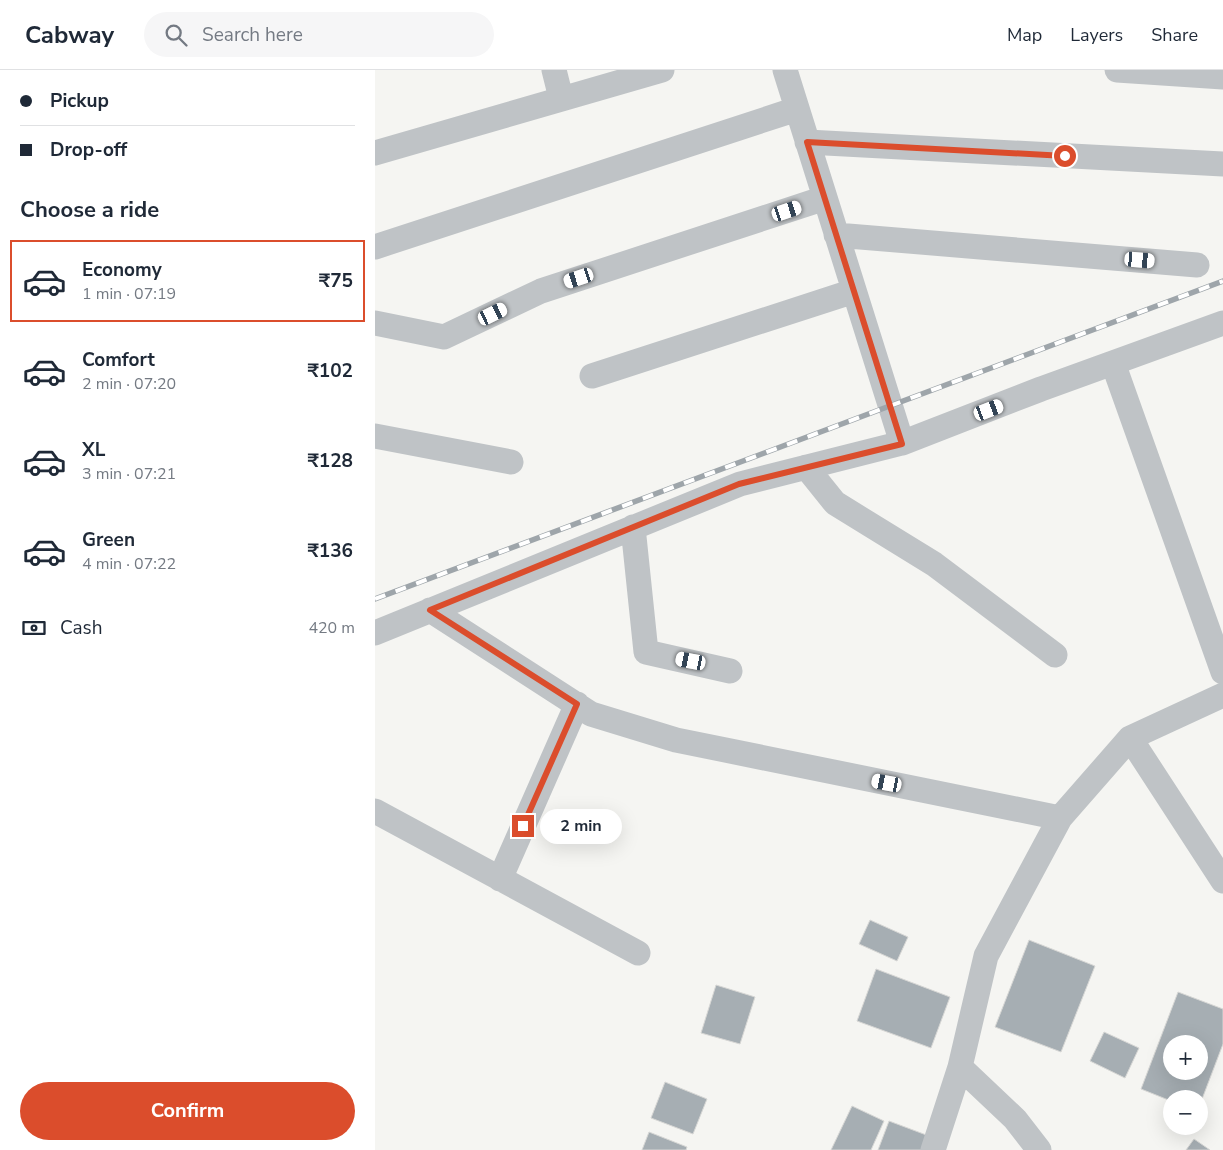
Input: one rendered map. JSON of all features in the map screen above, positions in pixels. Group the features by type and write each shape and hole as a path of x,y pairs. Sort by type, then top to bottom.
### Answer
{"street":[{"path":"554,70 561,98"},
{"path":"375,153 662,70"},
{"path":"785,70 902,444"},
{"path":"1117,70 1223,77"},
{"path":"375,247 797,110"},
{"path":"807,142 1223,164"},
{"path":"375,323 445,338 541,291 825,198"},
{"path":"836,235 1197,265"},
{"path":"592,376 854,291"},
{"path":"375,633 739,484 902,444 1041,389 1223,323"},
{"path":"1113,364 1223,672"},
{"path":"375,436 511,462"},
{"path":"807,467 835,503 934,564 1055,655"},
{"path":"633,527 646,652 730,671"},
{"path":"430,610 591,714 675,740 1060,818"},
{"path":"500,879 577,704"},
{"path":"933,1150 960,1066 985,956 1060,818 1129,738 1220,704"},
{"path":"1129,738 1223,881"},
{"path":"375,811 638,953"},
{"path":"960,1066 1015,1119 1039,1150"}],"building":[{"path":"870,920 908,937 897,961 859,944"},
{"path":"1029,940 1095,966 1061,1052 995,1027"},
{"path":"876,969 950,997 931,1048 857,1021"},
{"path":"716,985 755,997 740,1044 701,1033"},
{"path":"1178,992 1223,1009 1223,1044 1205,1090 1163,1090 1163,1098 1141,1089"},
{"path":"1104,1032 1139,1048 1125,1078 1090,1061"},
{"path":"665,1082 707,1099 693,1134 651,1118"},
{"path":"852,1106 884,1121 871,1150 831,1150"},
{"path":"889,1121 929,1136 924,1150 878,1150"},
{"path":"649,1132 687,1147 686,1150 642,1150"},
{"path":"1194,1139 1210,1150 1186,1150"}],"railway":[{"path":"375,599 1223,281"}],"route":[{"path":"523,826 577,704 430,610 739,484 902,444 807,142 1065,156"}]}
